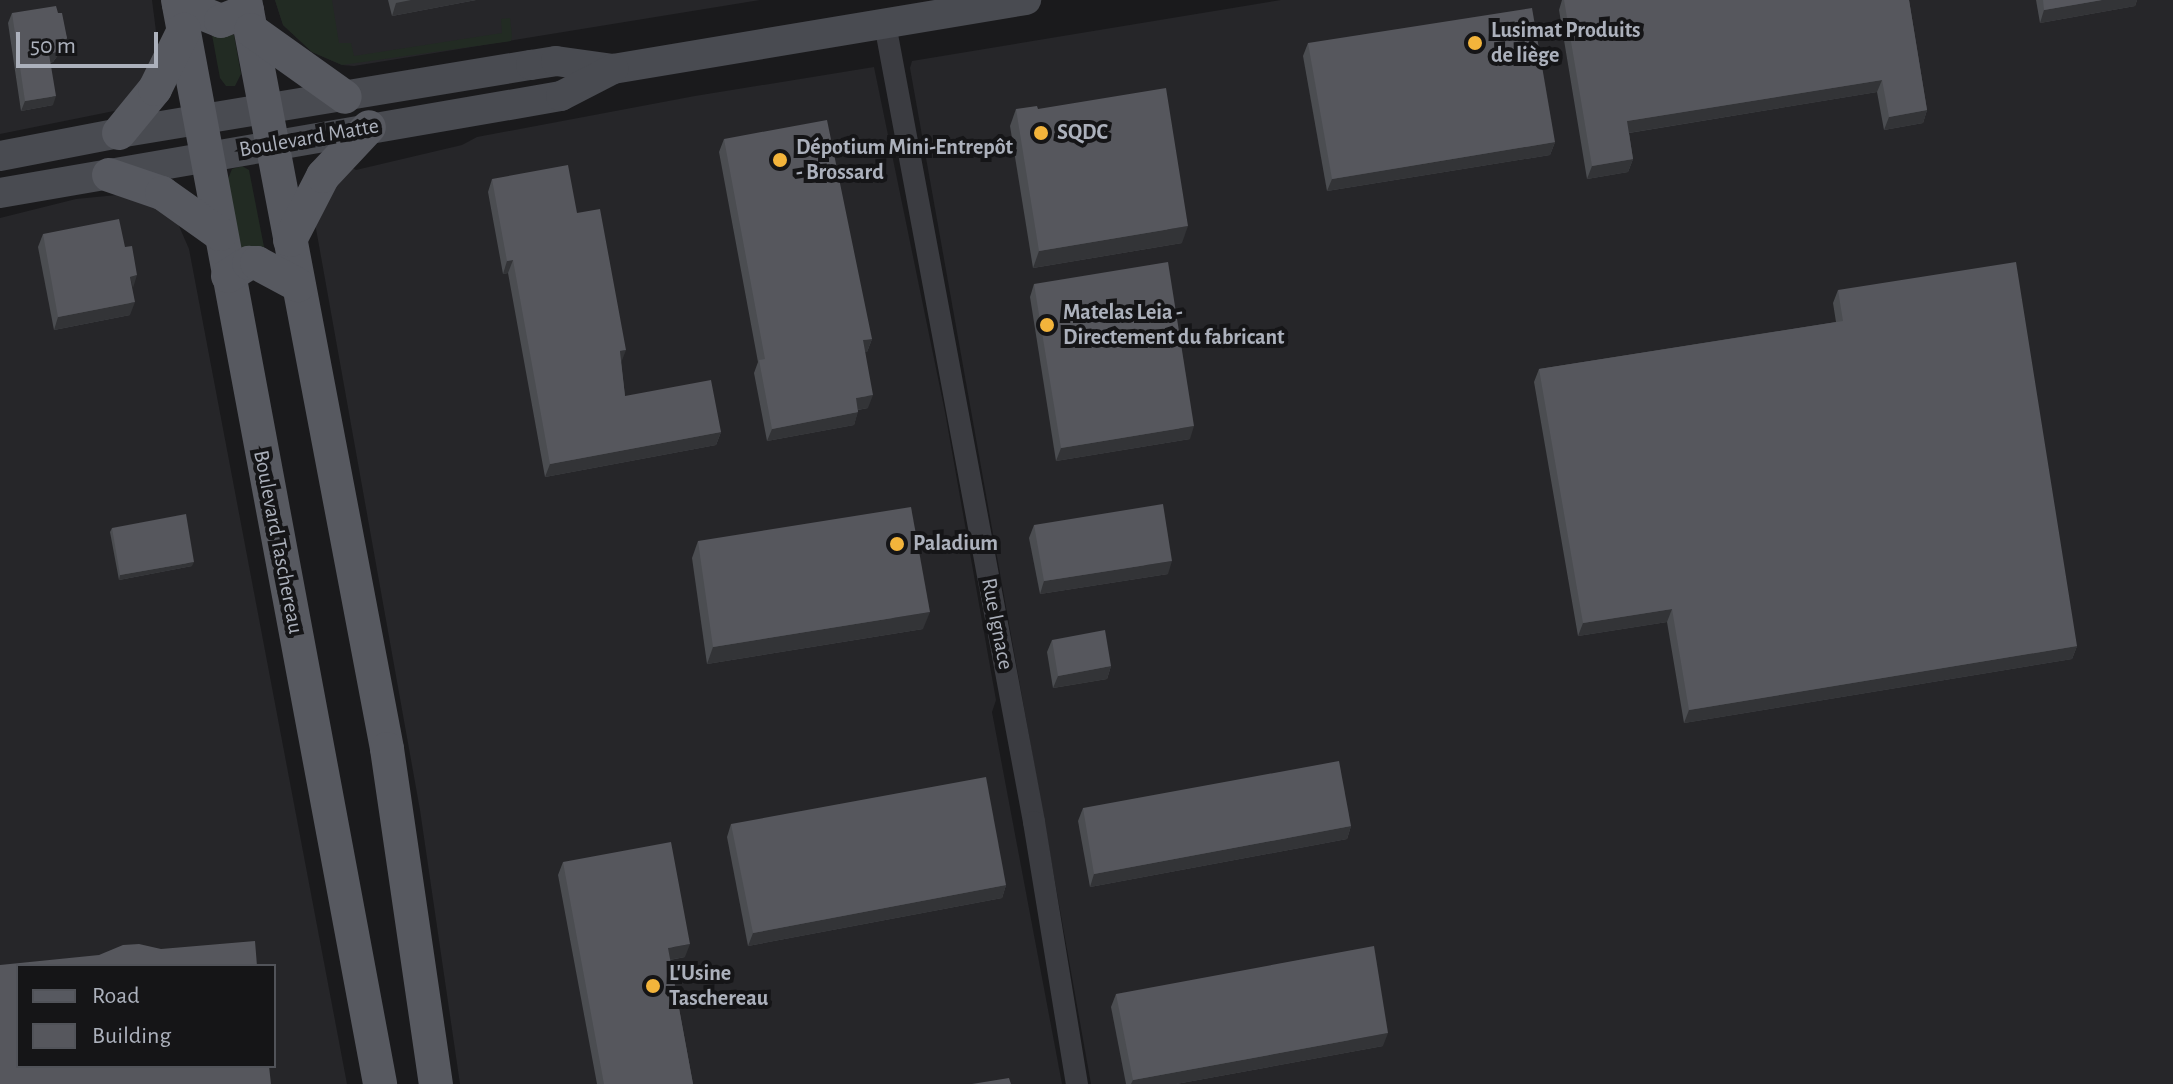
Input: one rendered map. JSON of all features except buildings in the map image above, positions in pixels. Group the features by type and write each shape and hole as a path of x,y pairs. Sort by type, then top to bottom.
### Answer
{"main road":[{"name":"Boulevard Matte","path":"0,193 206,156 268,127 345,97 556,61 613,69 1026,0"},
{"path":"119,133 155,89 180,11 221,21 248,14"},
{"name":"Boulevard Taschereau","path":"180,11 380,1084"},
{"path":"248,14 345,97"},
{"path":"248,14 387,749 436,1084"},
{"name":"Boulevard Matte","path":"0,156 200,121 268,127 369,127 561,96 613,69"},
{"path":"290,240 323,176 369,127"},
{"path":"109,175 162,193 220,234"},
{"path":"228,276 249,263 257,263 298,285"}],"street":[{"name":"Rue Ignace","path":"885,24 1034,822 1077,1084"}],"shaded area":[{"path":"0,0 152,0 158,47 156,64 119,110 0,134"},
{"path":"275,0 760,0 354,66 342,65 312,52 283,25"},
{"path":"275,0 332,0 339,43 351,43 354,56 502,33 501,19 510,18 512,36 511,41 342,65 312,52 283,25"},
{"path":"1281,0 2173,0 2173,1084 1091,1084 910,68 912,61"},
{"path":"212,35 234,35 241,74 235,86 226,86 220,78"},
{"path":"874,67 945,412 996,700 992,712 1062,1084 460,1084 420,810 315,223 345,164 356,170 462,145 477,137 695,96"},
{"path":"242,166 249,170 265,252 241,250 228,179 232,169"},
{"path":"117,195 167,212 179,226 189,249 347,1084 0,1084 0,218 76,199"}],"place":[{"name":"Lusimat Produits de liège","path":"1475,43"},
{"name":"SQDC","path":"1041,133"},
{"name":"Dépotium Mini-Entrepôt - Brossard","path":"780,160"},
{"name":"Matelas Leia - Directement du fabricant","path":"1047,325"},
{"name":"Paladium","path":"897,544"},
{"name":"L'Usine Taschereau","path":"653,986"}]}
